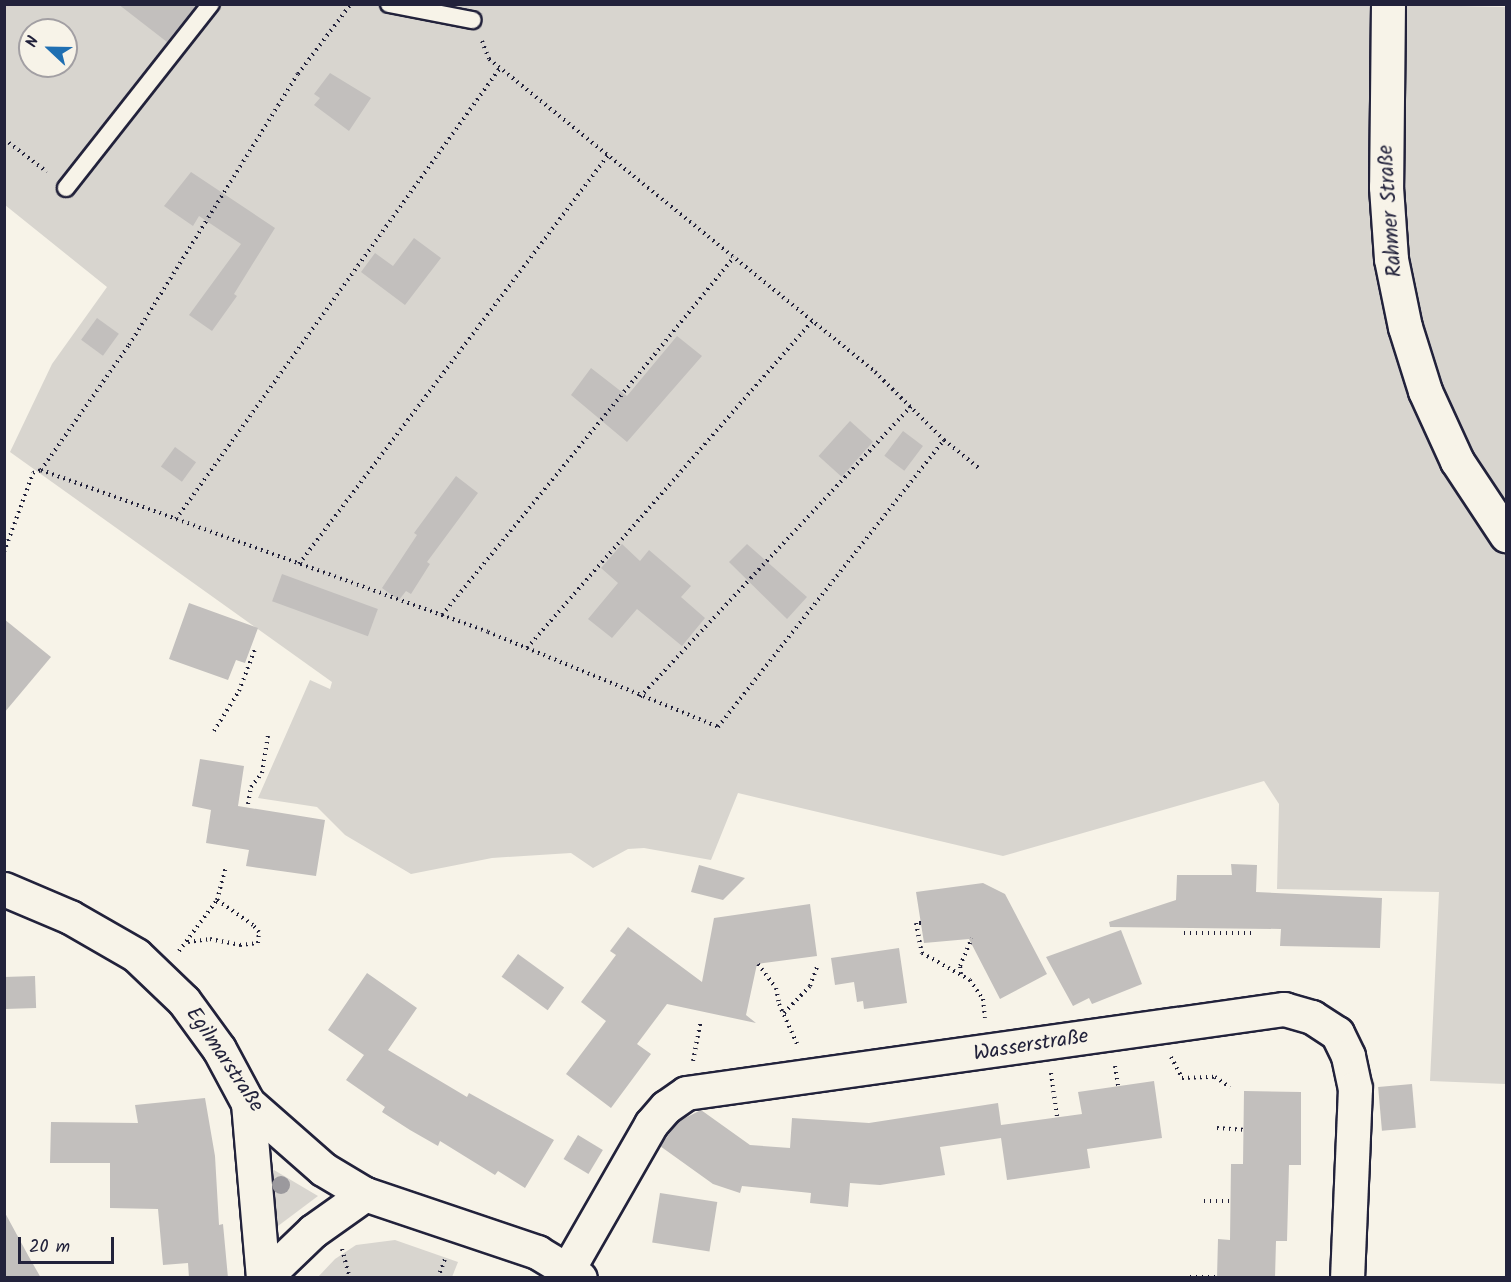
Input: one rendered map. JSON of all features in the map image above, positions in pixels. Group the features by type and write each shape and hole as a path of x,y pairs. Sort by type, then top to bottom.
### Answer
{"street":[{"name":"Rahmer Straße","path":"1388,4 1386,157 1391,259 1405,327 1425,391 1458,461 1506,535"},
{"name":"Egilmarstraße","path":"4,888 70,917 136,955 184,1000 219,1049 248,1103 323,1169 365,1194 537,1252 574,1274"},
{"name":"Wasserstraße","path":"574,1274 651,1124 666,1107 686,1093 1284,1009 1312,1017 1337,1033 1348,1056 1354,1088 1347,1278"},
{"path":"248,1103 263,1278"},
{"path":"263,1278 313,1231 365,1194"}],"lane":[{"path":"66,188 211,4"},
{"path":"389,4 472,20"}],"path":[{"path":"4,552 33,473 41,470 129,345 298,74 351,4"},
{"path":"472,20 489,59 609,154 812,321 912,405 944,440 980,469"},
{"path":"176,519 500,68"},
{"path":"4,139 66,188"},
{"path":"299,564 609,154"},
{"path":"442,615 734,257"},
{"path":"527,648 812,321"},
{"path":"640,697 912,405"},
{"path":"41,470 442,615 718,727 944,440"},
{"path":"214,731 239,691 255,649"},
{"path":"248,804 251,786 262,773 268,735"},
{"path":"174,957 188,942 217,900 226,867"},
{"path":"188,942 210,939 240,945 258,943 259,932 253,925 217,900"},
{"path":"921,922 916,923 922,953 936,964 961,974 983,999 985,1024"},
{"path":"1185,933 1253,933"},
{"path":"961,974 960,966 972,938"},
{"path":"758,964 776,988 784,1013 796,1035 800,1059"},
{"path":"784,1013 810,986 817,967"},
{"path":"694,1069 693,1055 700,1024"},
{"path":"1173,1061 1182,1078 1215,1077 1230,1087"},
{"path":"1116,1072 1118,1086"},
{"path":"1052,1078 1057,1117"},
{"path":"1217,1128 1243,1130"},
{"path":"1204,1200 1230,1201"},
{"path":"340,1244 350,1278"},
{"path":"438,1278 447,1254"},
{"path":"1190,1277 1217,1277"}],"shaded area":[{"path":"1369,4 1506,7 1506,1084 1430,1081 1439,892 1277,889 1279,804 1264,781 1003,856 738,793 711,860 644,848 628,849 593,868 571,853 492,858 411,874 345,835 317,807 258,798 310,680 330,689 332,682 10,452 52,364 107,287 5,205 4,5"},
{"path":"274,1170 318,1196 278,1226 274,1225 270,1171"},
{"path":"395,1240 458,1262 452,1277 318,1277 335,1259 356,1245"}],"building":[{"path":"118,4 197,4 167,42"},
{"path":"330,73 371,98 349,131 314,105 320,98 314,94"},
{"path":"191,172 275,228 234,294 237,296 212,331 189,315 241,244 199,216 193,226 164,206"},
{"path":"414,238 441,258 405,305 361,272 375,253 393,266"},
{"path":"97,318 119,334 103,356 81,340"},
{"path":"677,336 702,356 627,442 571,395 591,368 627,396"},
{"path":"850,421 873,442 842,477 819,456"},
{"path":"903,431 923,446 904,471 884,456"},
{"path":"175,447 196,462 182,482 161,466"},
{"path":"456,476 478,493 427,562 430,564 411,594 406,591 399,600 382,588 417,535 414,533"},
{"path":"622,544 640,561 649,550 691,586 681,597 705,618 682,646 637,609 612,638 588,619 618,583 601,568"},
{"path":"747,544 807,597 787,619 729,562"},
{"path":"282,574 378,609 368,636 272,601"},
{"path":"189,603 258,628 245,663 236,660 228,680 169,659"},
{"path":"4,619 51,657 4,713"},
{"path":"200,759 244,766 238,806 325,820 316,876 246,866 249,850 206,843 211,810 192,806"},
{"path":"1231,864 1257,865 1256,892 1382,898 1380,948 1280,946 1281,929 1110,927 1109,922 1176,900 1177,875 1232,875"},
{"path":"699,865 745,878 723,900 691,892"},
{"path":"983,883 1005,894 1047,974 1000,999 969,939 924,943 916,892"},
{"path":"810,904 817,956 757,964 746,1015 756,1023 667,1004 637,1044 651,1054 611,1108 566,1074 606,1021 581,1002 616,955 610,951 628,927 702,982 714,918"},
{"path":"1121,930 1142,984 1092,1004 1089,998 1073,1006 1046,957"},
{"path":"899,948 907,1003 864,1009 863,1001 857,1002 854,982 835,985 831,958"},
{"path":"518,954 564,988 548,1010 502,977"},
{"path":"367,973 417,1008 388,1050 467,1097 469,1093 554,1140 525,1188 498,1171 495,1175 440,1141 438,1146 410,1130 382,1112 385,1107 346,1080 364,1055 328,1030"},
{"path":"35,976 36,1008 5,1009 4,977"},
{"path":"1154,1081 1162,1138 1087,1149 1090,1168 1007,1180 1001,1138 940,1147 945,1175 880,1185 850,1183 848,1207 810,1203 811,1193 742,1186 740,1193 713,1184 660,1146 679,1121 701,1110 750,1145 790,1148 792,1118 869,1123 998,1103 1001,1125 1082,1114 1078,1092"},
{"path":"1412,1084 1416,1128 1382,1131 1378,1087"},
{"path":"1244,1091 1301,1092 1301,1165 1289,1165 1287,1241 1276,1241 1275,1278 1217,1278 1218,1239 1230,1240 1231,1164 1243,1164"},
{"path":"205,1098 215,1156 219,1225 223,1224 228,1278 189,1278 188,1263 163,1265 158,1209 110,1208 110,1163 50,1163 51,1122 138,1123 135,1105"},
{"path":"578,1135 603,1150 588,1174 564,1159"},
{"path":"660,1193 717,1202 709,1251 652,1242"},
{"path":"4,1211 29,1257 41,1278 4,1278"}]}
